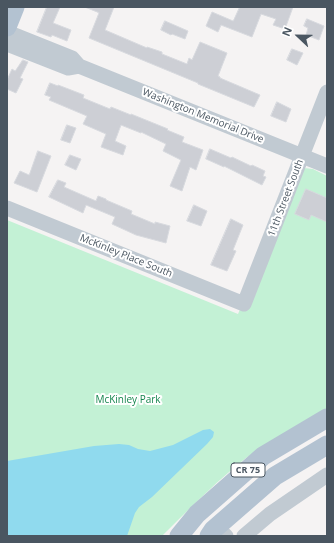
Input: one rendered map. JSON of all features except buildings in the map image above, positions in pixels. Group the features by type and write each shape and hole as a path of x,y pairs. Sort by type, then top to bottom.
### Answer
{"main road":[{"path":"7,27 15,7"},
{"name":"CR 75","path":"179,536 197,514 264,456 327,418"},
{"name":"CR 75","path":"217,533 275,476 327,445"}],"street":[{"name":"Washington Memorial Drive","path":"7,32 72,58 78,66 327,166"},
{"name":"Washington Memorial Drive","path":"7,44 68,68 78,66"},
{"name":"11th Street South","path":"244,304 327,92"},
{"name":"McKinley Place South","path":"7,208 244,304"},
{"path":"244,536 270,514 327,475"}],"green space":[{"name":"McKinley Park","path":"304,168 313,169 327,176 327,410 280,436 246,458 207,491 162,536 7,536 7,220 238,314 300,172"}],"water":[{"path":"210,429 214,432 213,437 207,444 152,497 139,507 135,513 127,536 7,536 7,461 94,446 119,444 129,445 138,449 150,451 173,445 203,430"}]}
